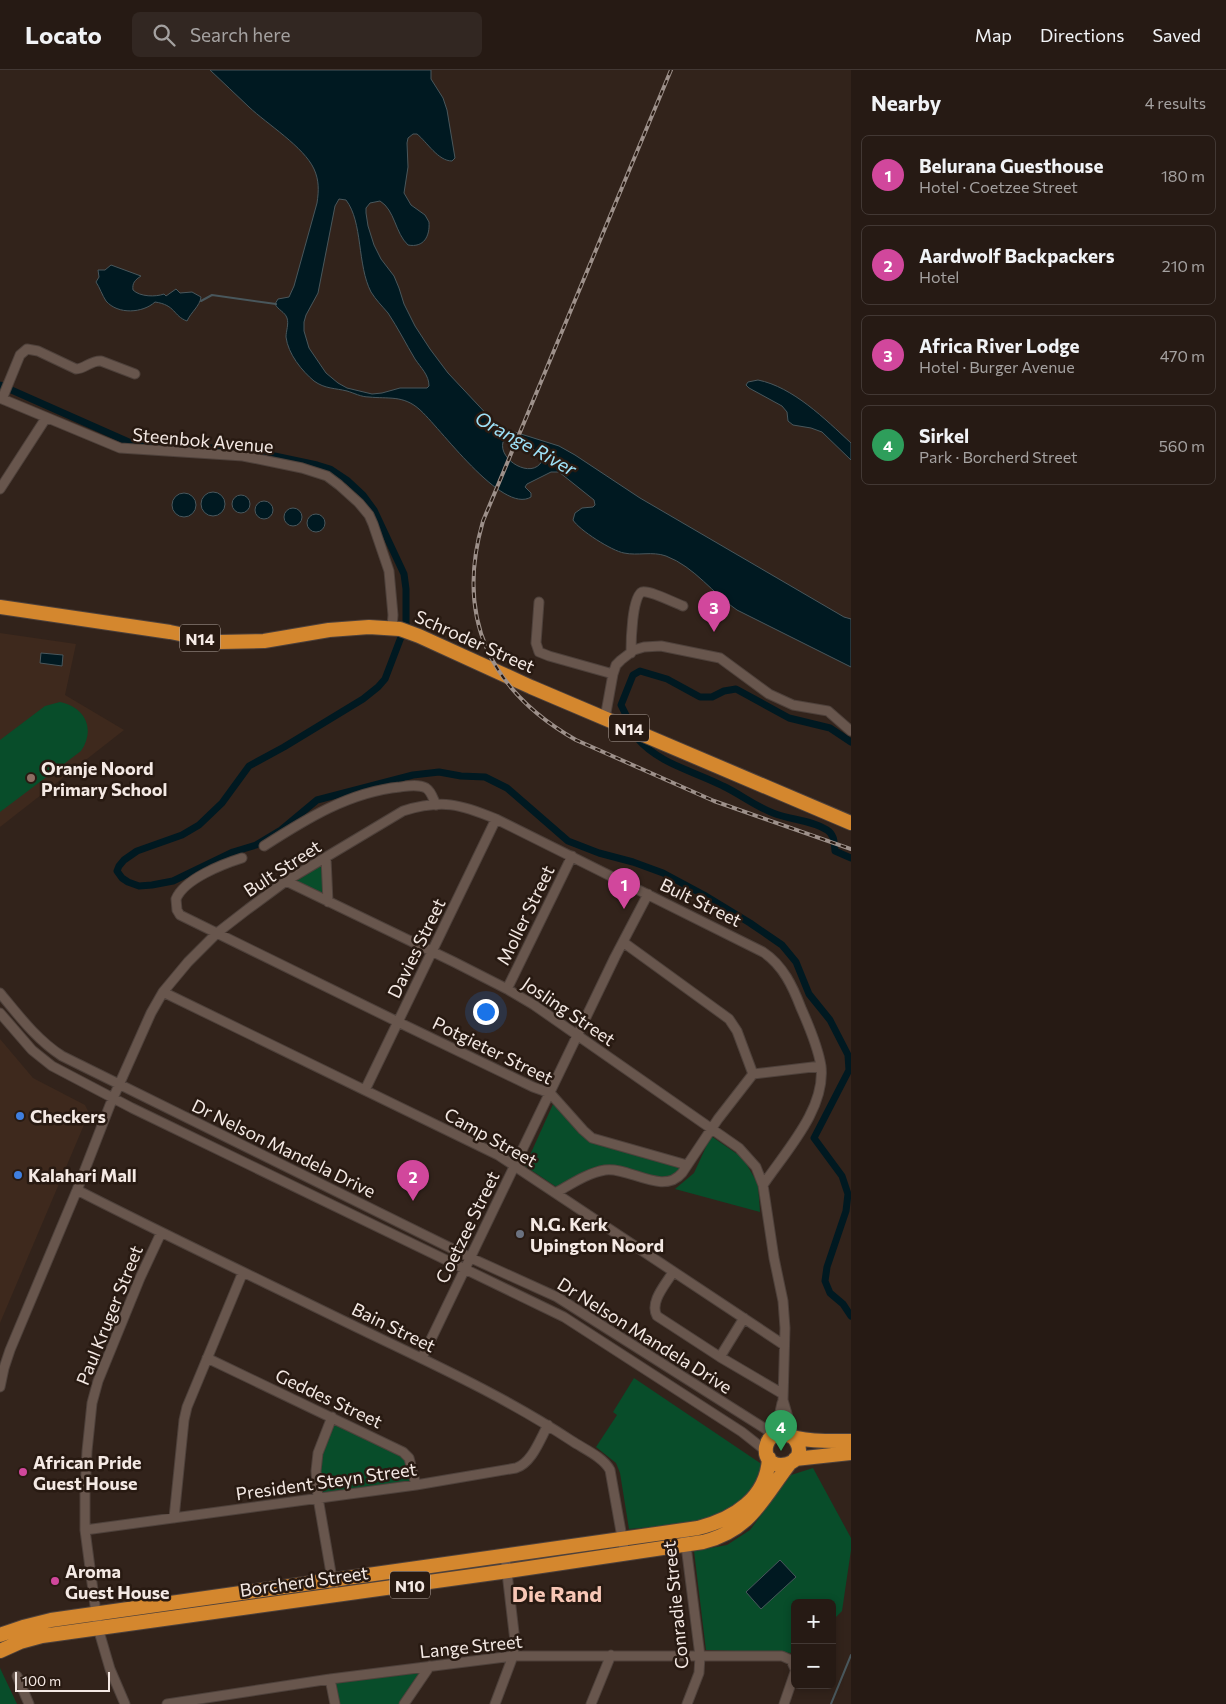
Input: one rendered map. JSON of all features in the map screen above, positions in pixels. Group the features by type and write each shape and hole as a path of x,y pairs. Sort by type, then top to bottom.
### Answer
{"highway":[{"name":"Schroder Street","path":"0,607 162,631 219,642 264,641 329,630 369,626 400,629 851,823"},
{"path":"775,1435 785,1433 794,1438 851,1441"},
{"name":"N10","path":"768,1454 768,1443 775,1435"},
{"path":"793,1461 798,1455 798,1446 794,1438"},
{"path":"768,1454 772,1462 779,1465 793,1461 851,1453"},
{"name":"Borcherd Street","path":"1,1647 97,1621 332,1580 715,1524 745,1506 756,1493 766,1478 768,1454"},
{"name":"Borcherd Street","path":"0,1635 33,1624 97,1621 335,1596 686,1545 722,1536 739,1526 759,1506 793,1461"}],"street":[{"path":"1,399 20,355 25,350 38,351 76,369 81,369 97,360 101,360 135,374"},
{"name":"Steenbok Avenue","path":"1,399 120,448 243,456 302,468 327,476 359,503 369,515 387,562 393,615 400,629"},
{"path":"0,489 46,418"},
{"path":"630,652 634,613 640,594 644,592 650,593 683,606"},
{"path":"538,602 536,643 540,652 614,674"},
{"path":"605,718 616,665 630,652 644,647 661,646 720,658 769,694 792,705 828,711 851,731"},
{"path":"264,846 315,814 380,790 422,786 430,791 436,804"},
{"name":"Bult Street","path":"0,1387 10,1350 113,1099 151,1013 163,992 188,962 217,933 286,881 395,815 414,808 436,804 460,805 496,819 770,956 787,976 794,990 821,1066 818,1092 810,1116 763,1185"},
{"name":"Davies Street","path":"365,1090 496,819"},
{"name":"Moller Street","path":"507,989 572,856"},
{"name":"Potgieter Street","path":"242,858 223,864 190,882 177,895 176,906 180,915 533,1087 550,1093 592,1138 687,1165"},
{"path":"326,858 328,902"},
{"name":"Josling Street","path":"286,881 432,951 507,989 534,1005 712,1128 749,1158 758,1170 763,1185"},
{"name":"Coetzee Street","path":"422,1358 622,942 648,894"},
{"path":"622,942 729,1019 737,1031 753,1074"},
{"name":"Camp Street","path":"163,992 492,1152 784,1345"},
{"name":"Dr Nelson Mandela Drive","path":"0,993 35,1034 53,1050 120,1086 574,1307 775,1435"},
{"path":"0,1001 12,1007"},
{"name":"Dr Nelson Mandela Drive","path":"1,1014 32,1050 46,1062 113,1099 564,1317 742,1432 768,1454"},
{"path":"555,1193 605,1170 656,1181 668,1182 679,1177 712,1128 753,1074 821,1066"},
{"path":"763,1185 774,1258 783,1300 783,1397 775,1435"},
{"name":"Bain Street","path":"77,1190 161,1233 481,1387 548,1425 608,1466 625,1554"},
{"name":"Paul Kruger Street","path":"125,1704 110,1669 97,1621 85,1530 85,1485 94,1396 140,1278 161,1233"},
{"path":"174,1518 187,1406 243,1272"},
{"path":"673,1272 655,1302 655,1313 662,1320 783,1397 794,1438"},
{"path":"720,1357 744,1318"},
{"name":"Geddes Street","path":"207,1358 404,1452 409,1458 416,1485"},
{"path":"332,1417 317,1460 316,1471 318,1498 335,1596"},
{"name":"President Steyn Street","path":"85,1530 416,1485 519,1468 529,1459 548,1425"},
{"name":"Conradie Street","path":"684,1530 700,1656 699,1673 687,1704"},
{"path":"494,1704 513,1656 515,1635 505,1556"},
{"path":"591,1704 610,1655"},
{"name":"Lange Street","path":"166,1704 330,1679 513,1656 782,1656 791,1662"},
{"path":"404,1704 430,1666"},
{"path":"17,1676 29,1704"},
{"path":"330,1679 335,1704"},
{"path":"784,1704 791,1683"},
{"path":"241,1694 242,1704"}],"shaded area":[{"name":"Oranje Noord Primary School","path":"0,633 76,644 65,695 124,730 0,827"},
{"name":"Kalahari Mall","path":"0,1039 33,1078 85,1105 89,1113 0,1323"}],"green space":[{"path":"60,702 69,705 82,714 88,727 88,735 81,751 0,812 0,740 45,706"},
{"path":"323,864 324,898 292,884"},
{"path":"554,1102 586,1139 681,1166 674,1177 664,1178 607,1167 558,1188 525,1166"},
{"path":"711,1136 743,1158 758,1184 760,1212 675,1189 694,1173"},
{"path":"634,1378 763,1465 764,1474 749,1497 707,1522 629,1529 620,1473 616,1463 596,1447 617,1415 613,1412"},
{"path":"334,1418 403,1450 414,1484 320,1497 318,1458"},
{"path":"813,1468 851,1538 842,1611 836,1617 836,1599 791,1599 791,1653 706,1650 694,1551 727,1545 750,1530 791,1475"},
{"path":"428,1667 404,1704 335,1704 332,1681"},
{"path":"0,1668 17,1704 0,1704"}],"water":[{"name":"Orange River","path":"210,70 431,70 431,79 443,98 447,110 455,158 452,161 442,158 417,134 413,134 408,138 408,167 404,193 411,205 425,215 429,222 425,240 418,245 408,245 400,234 389,210 380,201 370,203 366,208 368,226 374,245 381,259 394,276 404,304 430,349 448,373 494,422 502,428 559,446 640,498 844,617 851,619 851,667 737,610 686,567 666,556 624,553 596,540 573,520 575,513 582,508 593,507 595,505 594,500 559,472 551,472 527,484 525,487 531,493 531,497 519,499 504,493 488,482 428,418 413,405 395,398 363,396 326,387 309,377 296,362 290,350 286,337 287,318 275,304 278,299 289,297 294,286 317,203 318,185 316,173 309,161 294,144 249,107","holes":["339,199 346,200 355,220 364,269 371,292 388,313 426,375 429,382 427,388 400,388 372,394 347,388 326,373 309,348 304,331 304,322 318,293 335,206","511,438 529,446 540,456 542,461 531,469 524,468 511,461 503,449 503,442"]},
{"path":"111,265 141,276 133,285 133,290 140,294 157,296 164,294 166,296 176,289 180,293 192,292 201,297 200,300 187,321 162,303 155,302 150,306 130,311 117,309 106,301 96,282 99,277 98,270 105,270"},
{"path":"758,380 784,389 819,414 851,443 851,460 822,432 793,425 788,421 787,412 782,406 746,385 748,382"},
{"path":"213,492 218,493 224,499 224,509 218,515 213,516 208,515 202,509 201,504 202,499 208,493"},
{"path":"184,493 189,494 195,500 195,510 189,516 184,517 179,516 173,510 172,505 173,500 179,494"},
{"path":"241,495 249,500 250,504 245,512 241,513 233,508 232,504 237,496"},
{"path":"264,501 272,506 273,510 268,518 264,519 256,514 255,510 260,502"},
{"path":"293,508 301,513 302,517 297,525 293,526 285,521 284,517 289,509"},
{"path":"316,514 324,519 325,523 320,531 316,532 308,527 307,523 312,515"},
{"path":"41,653 63,655 62,666 40,663"},
{"path":"780,1560 796,1577 761,1609 746,1592"}],"waterway":[{"path":"201,301 212,295 276,304"},
{"path":"0,385 131,443 246,450 330,469 348,481 363,495 374,510 404,574 406,624 385,679 378,687 363,699 249,766 222,803 199,825 182,835 137,851 124,860 117,871 122,878 139,886 173,881 233,852 256,845 281,830 317,800 413,775 439,772 461,776 485,777 507,788 568,841 663,873 704,895 782,945 796,962 809,994 830,1020 848,1055 849,1070 814,1138 842,1176 848,1194 846,1211 827,1267 825,1281 830,1293 843,1304 851,1316"},
{"path":"628,719 621,705 633,675 640,671 667,679 700,697 712,697 724,691 736,689 789,718 830,728 851,742"},
{"path":"637,738 666,761 723,786 766,810 815,824 827,830 833,837 835,851 851,858"},
{"path":"831,1704 851,1655"}],"railway":[{"path":"671,70 483,521 475,556 474,589 477,620 487,648 501,675 521,699 546,720 576,740 714,801 851,849"}],"place":[{"name":"Africa River Lodge","path":"714,632"},
{"name":"Oranje Noord Primary School","path":"31,778"},
{"name":"Belurana Guesthouse","path":"624,909"},
{"name":"Checkers","path":"20,1116"},
{"name":"Kalahari Mall","path":"18,1175"},
{"name":"Aardwolf Backpackers","path":"413,1201"},
{"name":"N.G. Kerk Upington Noord","path":"520,1234"},
{"name":"Sirkel","path":"781,1451"},
{"name":"African Pride Guest House","path":"23,1472"},
{"name":"Aroma Guest House","path":"55,1581"}],"district":[{"name":"Die Rand","path":"557,1593"}]}
